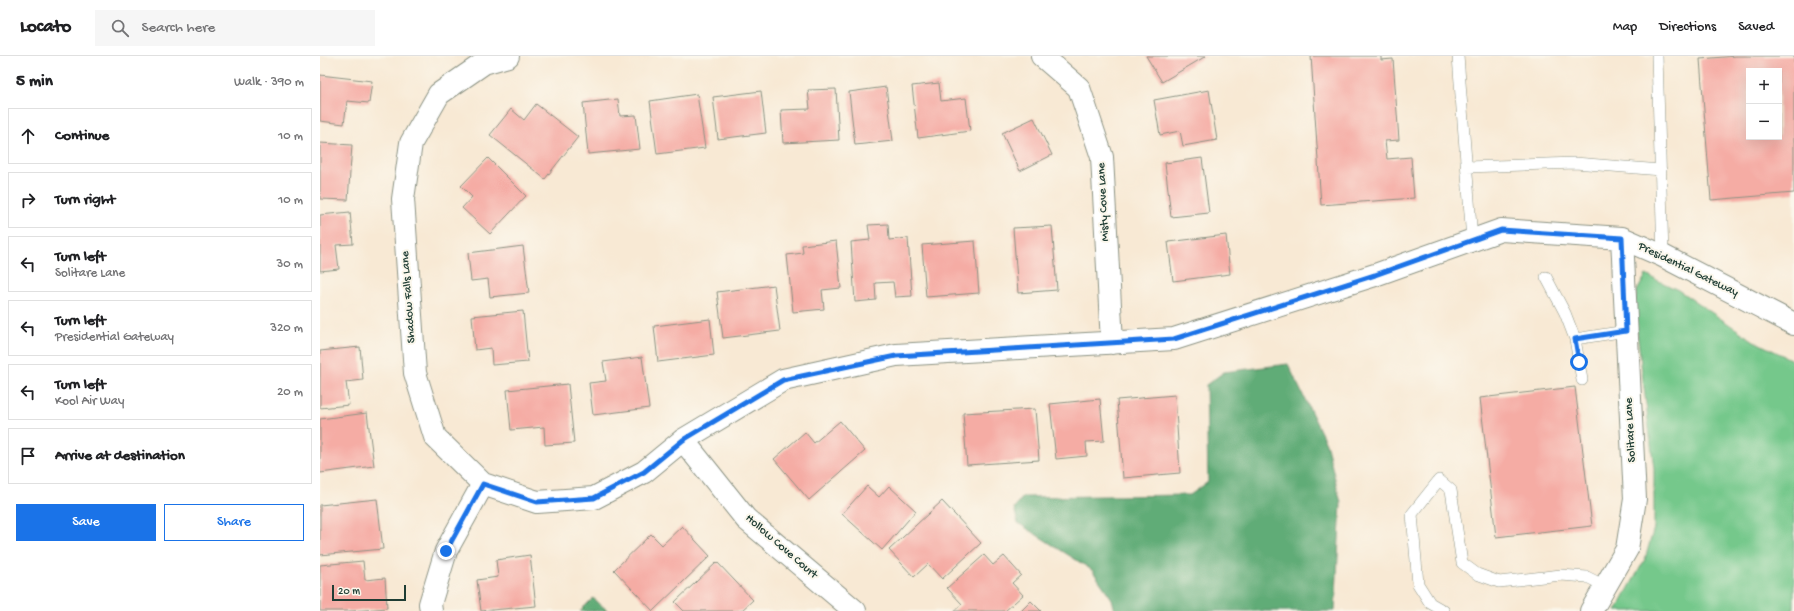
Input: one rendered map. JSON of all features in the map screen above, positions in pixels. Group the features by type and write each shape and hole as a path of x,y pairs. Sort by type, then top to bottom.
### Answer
{"street":[{"name":"Shadow Falls Lane","path":"483,484 435,437 415,373 403,199 411,143 439,94 484,63 508,56"},
{"name":"Misty Cove Lane","path":"1042,56 1079,88 1102,157 1112,343"},
{"name":"Presidential Gateway","path":"483,484 537,502 594,498 644,472 683,440 783,380 896,356 1174,339 1375,275 1501,230 1622,238 1663,256 1794,324"},
{"name":"Solitare Lane","path":"1591,611 1627,549 1635,499 1622,238"},
{"name":"Hollow Cove Court","path":"683,440 746,519 855,611"},
{"path":"431,611 430,604 446,551 483,484"}],"lane":[{"path":"1458,56 1472,240"},
{"path":"1657,56 1663,256"},
{"path":"1467,167 1575,163 1661,170"},
{"path":"1546,277 1565,313 1575,339 1582,380"},
{"path":"1575,339 1626,331"},
{"path":"1444,611 1430,603 1418,584 1412,514 1439,480 1451,490 1462,563 1476,574 1499,582 1561,575 1587,577 1605,586"}],"green space":[{"path":"1646,275 1678,290 1754,341 1794,361 1794,607 1792,611 1616,611 1645,559 1654,528 1654,469 1634,307 1637,291"},
{"path":"1288,364 1326,443 1341,503 1335,611 1115,611 1112,599 1092,570 1018,523 1014,508 1023,497 1190,495 1208,482 1206,385 1224,372"},
{"path":"593,598 608,611 580,611"}],"building":[{"path":"1146,56 1206,56 1162,82"},
{"path":"1311,56 1381,56 1381,60 1393,59 1399,140 1385,141 1387,159 1411,157 1414,198 1321,205"},
{"path":"1736,56 1794,56 1794,193 1711,200 1700,59"},
{"path":"320,75 372,81 369,103 347,101 344,124 320,121"},
{"path":"939,83 941,101 966,98 970,131 918,138 912,86"},
{"path":"886,87 893,141 855,145 849,92"},
{"path":"836,89 839,140 783,143 781,110 810,109 808,90"},
{"path":"1209,90 1217,140 1183,146 1180,131 1160,135 1154,100"},
{"path":"761,91 766,133 718,139 713,97"},
{"path":"697,94 705,148 657,154 650,101"},
{"path":"618,99 620,116 636,115 640,149 588,154 583,103"},
{"path":"536,104 578,137 545,179 490,135 511,109 524,120"},
{"path":"1034,118 1052,155 1020,171 1002,133"},
{"path":"320,143 352,145 348,200 320,199"},
{"path":"488,158 526,196 490,234 462,208 472,197 461,186"},
{"path":"1202,158 1209,213 1171,217 1165,163"},
{"path":"350,212 353,244 336,245 339,269 320,271 320,215"},
{"path":"888,224 889,240 908,238 912,296 895,297 893,282 875,283 876,300 855,302 851,242 870,240 868,225"},
{"path":"1052,226 1057,290 1018,293 1013,228"},
{"path":"1226,235 1230,274 1173,281 1168,242"},
{"path":"836,241 841,288 822,290 824,309 793,312 787,255 803,253 802,245"},
{"path":"975,241 979,293 926,297 922,245"},
{"path":"523,246 529,293 490,297 488,279 471,281 468,253"},
{"path":"774,285 780,331 723,338 717,292"},
{"path":"523,311 528,362 492,365 491,348 475,350 472,316"},
{"path":"710,319 714,355 658,362 654,326"},
{"path":"360,347 363,380 346,382 349,405 320,408 320,351"},
{"path":"642,357 649,408 593,415 589,383 606,381 603,362"},
{"path":"568,384 574,443 545,445 544,427 511,430 507,390"},
{"path":"1575,387 1592,526 1496,537 1480,398"},
{"path":"1175,395 1180,473 1123,478 1117,400"},
{"path":"1100,399 1104,441 1086,442 1087,456 1056,459 1050,404"},
{"path":"1035,409 1039,460 967,465 963,413"},
{"path":"367,413 374,466 320,473 320,419"},
{"path":"840,421 865,451 809,500 774,459 805,432 814,443"},
{"path":"867,486 879,497 889,486 916,511 882,550 842,514"},
{"path":"377,499 383,549 320,555 320,505"},
{"path":"942,501 981,543 942,579 928,564 914,577 889,550"},
{"path":"682,526 710,556 653,611 614,570 651,534 662,545"},
{"path":"530,555 536,606 481,611 477,580 498,577 496,560"},
{"path":"984,555 993,565 1004,556 1021,575 1012,583 1023,595 1005,611 954,611 962,604 947,588"},
{"path":"363,561 365,580 385,578 387,608 352,611 320,611 320,565"},
{"path":"717,562 753,600 741,611 684,611 675,602"},
{"path":"1031,601 1041,611 1021,611"}],"route":[{"path":"446,551 483,484 537,502 594,498 644,472 683,440 783,380 896,356 1174,339 1375,275 1501,230 1622,238 1626,331 1575,339 1579,362"}]}
